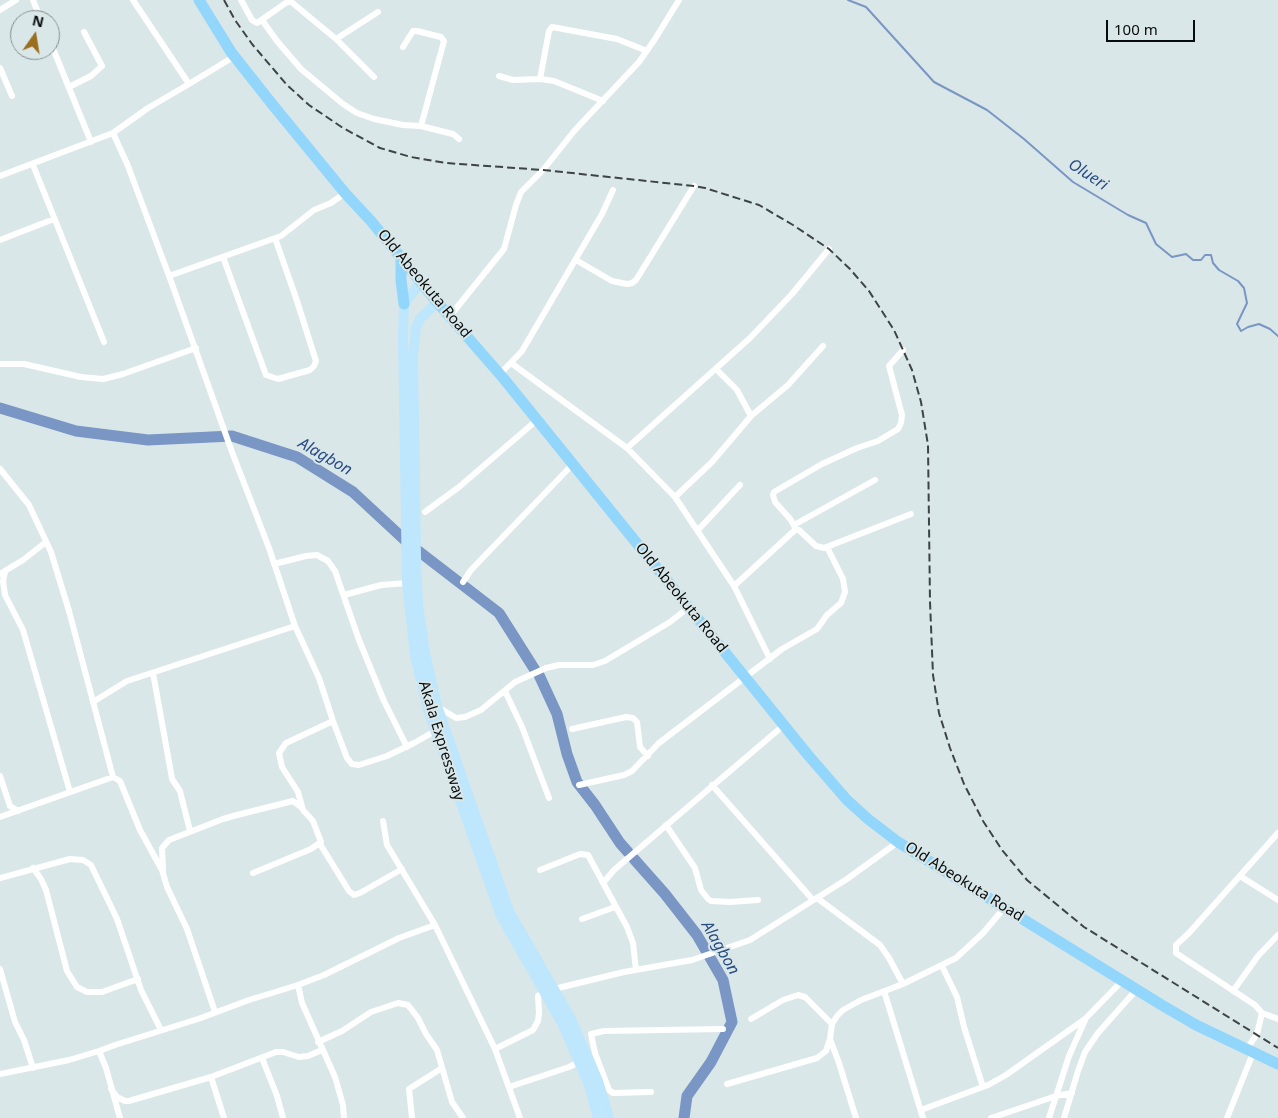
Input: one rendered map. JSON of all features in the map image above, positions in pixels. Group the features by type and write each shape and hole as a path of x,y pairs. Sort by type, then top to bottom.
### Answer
{"highway":[{"name":"Old Abeokuta Road","path":"199,0 235,56 344,193 500,374 847,800 898,842 1137,989 1196,1025 1249,1052 1278,1064"},
{"path":"401,257 404,304"}],"main road":[{"path":"404,304 421,281"},
{"name":"Akala Expressway","path":"437,302 420,319 416,327 412,356 412,557 435,730 500,916 549,991 571,1019 598,1081 608,1118"},
{"name":"Akala Expressway","path":"404,304 403,356 412,535"},
{"name":"Akala Expressway","path":"412,557 407,583 415,655 432,708 509,911 549,991 589,1085 598,1118"}],"street":[{"path":"0,10 16,0"},
{"path":"133,0 189,84"},
{"path":"241,0 254,22 262,20 290,0 336,39 374,77"},
{"path":"450,316 504,249 521,192 543,170 575,130 647,50 680,0"},
{"path":"336,39 378,12"},
{"path":"262,20 301,69 343,104 357,113 374,119 421,126 453,134 460,139"},
{"path":"540,79 549,32 552,27 617,40 647,50"},
{"path":"403,46 413,32 417,31 441,37 444,41 421,126"},
{"path":"69,87 91,76 102,66 84,32"},
{"path":"0,176 113,133 148,108 235,56"},
{"path":"58,60 91,142"},
{"path":"0,68 12,96"},
{"path":"500,76 513,80 540,79 566,85 602,101"},
{"path":"113,133 128,166 196,348 295,626 319,678 332,722 347,758 354,765 359,765 407,747 435,730"},
{"path":"33,164 104,342"},
{"path":"576,260 612,280 627,284 632,283 636,280 684,206 694,186"},
{"path":"500,374 522,351 602,214 612,190"},
{"path":"169,276 281,236 314,210 331,203 344,193"},
{"path":"0,240 54,218"},
{"path":"223,257 266,375 278,379 310,370 316,361 275,238"},
{"path":"627,448 750,338 792,294 829,249"},
{"path":"675,497 712,462 750,416 788,385 823,346"},
{"path":"0,364 24,364 81,377 103,379 123,374 196,348"},
{"path":"903,350 889,366 902,415 900,426 891,434 878,441 857,448 822,464 773,494 775,502 795,527 816,546 827,547 911,514"},
{"path":"511,363 627,448 675,497 734,586 770,659"},
{"path":"716,369 737,390 750,416"},
{"path":"425,512 459,487 537,420"},
{"path":"463,582 471,570 573,464"},
{"path":"0,469 30,504 46,542 69,611 114,777 120,782 140,830 188,929 215,1012"},
{"path":"734,586 795,527 874,480"},
{"path":"698,530 740,485"},
{"path":"46,542 3,573 3,581 5,595 23,630 70,792"},
{"path":"580,785 629,773 659,743 782,649 812,633 827,615 841,603 845,592 845,585 836,562 827,547"},
{"path":"274,564 317,555 328,561 335,571 384,701 407,747"},
{"path":"344,595 381,585 407,583"},
{"path":"432,708 456,718 465,718 481,710 515,682 559,665 593,665 605,661 670,622 689,607"},
{"path":"93,702 127,681 295,626"},
{"path":"153,673 172,779 180,791 190,831"},
{"path":"505,691 522,727 549,798"},
{"path":"572,729 626,717 633,718 637,722 640,748 648,756"},
{"path":"303,810 298,792 282,767 279,752 286,743 332,722"},
{"path":"603,883 614,870 784,725"},
{"path":"0,776 10,806 18,811"},
{"path":"4,816 114,777"},
{"path":"712,785 815,899 880,945 903,984"},
{"path":"163,874 163,845 169,840 223,819 293,802 296,802 315,825 321,839 320,844 349,891 354,895 402,869"},
{"path":"4,816 10,806"},
{"path":"383,821 387,845 435,925 495,1049 520,1118"},
{"path":"666,825 695,868 701,890 708,899 711,901 730,902 758,900"},
{"path":"1278,832 1189,933 1176,945 1176,952 1182,957 1255,1005 1262,1013 1278,1019"},
{"path":"495,1049 533,1030 538,1021 538,996 549,991 636,970 692,960 750,940 854,874 898,842"},
{"path":"254,873 320,844"},
{"path":"540,870 584,854 588,856 629,932 636,970"},
{"path":"0,878 70,859 83,860 91,865 116,919 138,979 161,1030"},
{"path":"33,868 46,890 67,971 77,987 87,992 102,992 138,979"},
{"path":"1240,876 1278,900"},
{"path":"582,919 615,907"},
{"path":"728,1084 817,1058 826,1051 832,1024 843,1010 861,1000 903,984 956,958 984,933 1004,907"},
{"path":"0,1074 33,1068 99,1051 114,1044 298,985 324,975 399,938 435,925"},
{"path":"1233,992 1258,956 1277,938"},
{"path":"942,966 957,997 964,1027 983,1087"},
{"path":"0,969 15,1022 24,1040 33,1068"},
{"path":"920,1110 983,1087 1006,1075 1085,1018 1123,980"},
{"path":"298,985 302,1004 335,1077 343,1105 344,1118"},
{"path":"1064,1118 1078,1072 1090,1043 1137,989"},
{"path":"884,991 923,1118"},
{"path":"751,1019 783,1000 798,995 806,997 832,1024"},
{"path":"318,1042 342,1031 371,1012 403,1003 412,1009 437,1050 452,1102 463,1118"},
{"path":"1227,1118 1257,1034 1262,1013"},
{"path":"1048,1118 1068,1056 1085,1018"},
{"path":"578,1036 604,1031 723,1029"},
{"path":"591,1034 609,1090 614,1093 651,1092"},
{"path":"830,1039 855,1118"},
{"path":"111,1089 117,1097 129,1101 211,1077 282,1052 299,1057 308,1056 322,1050"},
{"path":"99,1051 106,1068 120,1118"},
{"path":"262,1058 277,1096 283,1118"},
{"path":"509,1087 570,1067 579,1062"},
{"path":"412,1118 409,1089 442,1068"},
{"path":"211,1077 224,1118"},
{"path":"991,1118 1056,1096 1072,1093"}],"waterway":[{"name":"Olueri","path":"848,0 866,7 934,82 987,110 1024,139 1073,182 1128,215 1146,223 1156,244 1172,257 1186,254 1193,260 1201,260 1205,255 1211,255 1213,263 1219,270 1238,281 1244,288 1247,303 1237,324 1241,331 1259,324 1270,329 1278,336"},
{"name":"Alagbon","path":"0,408 76,431 148,440 232,436 297,457 353,492 408,543 499,613 535,670"},
{"name":"Alagbon","path":"539,675 557,714 567,754 577,782 628,852"},
{"name":"Alagbon","path":"634,859 665,894 697,935 723,980 732,1022 711,1062 687,1096 684,1118"}],"railway":[{"path":"224,0 252,44 287,85 309,105 343,128 380,148 411,157 446,163 543,170 705,188 759,205 829,249 850,269 869,291 894,330 912,370 921,402 928,445 933,675 939,713 950,748 964,784 983,821 1002,850 1027,880 1084,927 1278,1048"}]}
